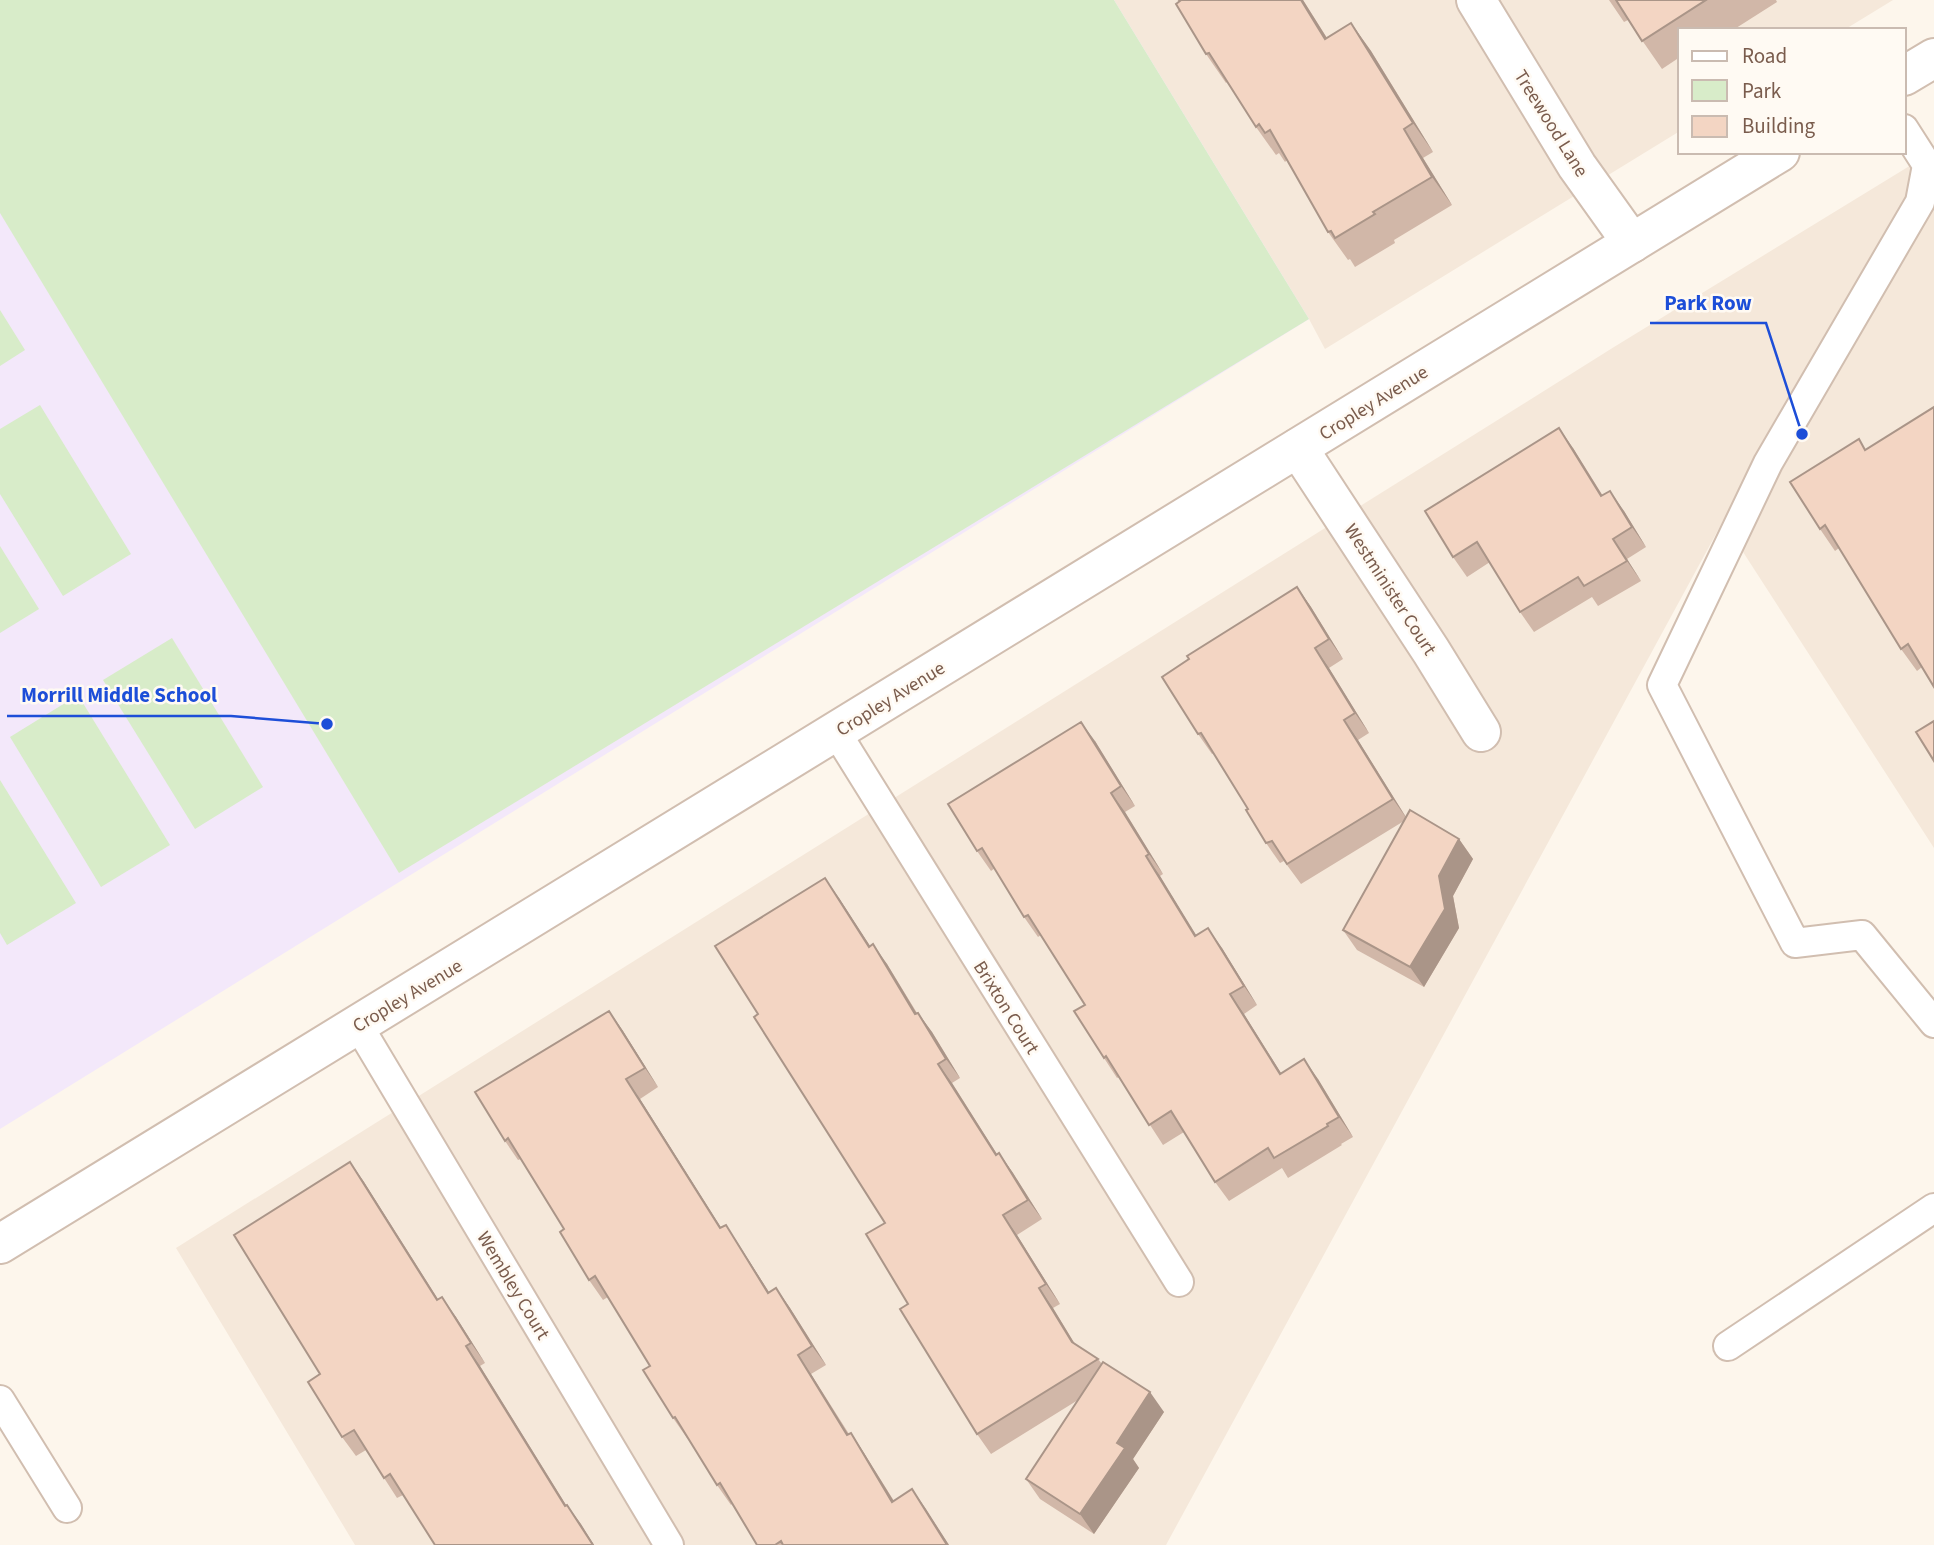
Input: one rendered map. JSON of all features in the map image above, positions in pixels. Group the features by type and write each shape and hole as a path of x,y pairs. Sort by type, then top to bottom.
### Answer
{"street":[{"name":"Treewood Lane","path":"1476,0 1577,166 1632,243"},
{"path":"1906,75 1934,58"},
{"name":"Cropley Avenue","path":"0,1244 1777,154"},
{"name":"Westminister Court","path":"1298,448 1481,732"}],"lane":[{"path":"1906,132 1927,165 1920,202 1768,463 1662,685 1795,943 1862,935 1934,1023"},
{"name":"Brixton Court","path":"836,732 1179,1282"},
{"name":"Wembley Court","path":"358,1025 669,1545"},
{"path":"1728,1346 1934,1208"},
{"path":"0,1400 66,1508"}],"shaded area":[{"path":"0,0 1114,0 1309,319 0,1129"},
{"path":"1114,0 1893,0 1847,28 1678,28 1678,132 1325,349"},
{"path":"1934,151 1934,848 1723,521 1166,1545 355,1545 176,1248 1614,347"}],"green space":[{"path":"0,0 1114,0 1309,319 399,873 0,213"},
{"path":"0,310 25,350 0,366"},
{"path":"40,405 131,554 63,596 0,494 0,429"},
{"path":"0,546 39,609 0,633"},
{"path":"172,638 263,787 195,829 103,680"},
{"path":"78,695 170,845 101,887 10,737"},
{"path":"0,780 76,903 7,945 0,933"}],"building":[{"path":"1179,0 1301,0 1325,39 1351,23 1413,123 1404,129 1432,177 1335,238 1331,231 1328,232 1270,130 1265,133 1259,124 1256,127 1209,53 1206,54 1176,4"},
{"path":"1616,0 1706,0 1642,41"},
{"path":"1934,407 1934,687 1908,644 1901,649 1825,525 1820,529 1790,482 1859,439 1865,450"},
{"path":"1559,428 1601,496 1610,491 1632,527 1613,539 1627,561 1584,586 1578,577 1520,612 1477,542 1453,557 1425,511"},
{"path":"1297,587 1329,639 1315,648 1355,713 1344,720 1393,799 1287,864 1272,841 1266,843 1201,733 1198,734 1162,677 1189,659 1187,656"},
{"path":"1934,721 1934,761 1916,732"},
{"path":"1081,722 1121,786 1111,793 1195,936 1208,928 1244,986 1230,994 1280,1074 1304,1059 1339,1117 1274,1158 1268,1148 1215,1182 1171,1111 1149,1125 1074,1011 1085,1005 1028,915 1024,917 982,848 977,851 948,804"},
{"path":"1410,810 1459,839 1439,876 1445,909 1410,967 1343,930"},
{"path":"825,878 869,947 873,944 915,1014 918,1013 946,1059 938,1064 1028,1200 1003,1215 1046,1284 1039,1288 1072,1342 1098,1359 977,1434 900,1309 908,1304 866,1234 885,1223 754,1017 758,1014 715,946"},
{"path":"609,1011 645,1068 626,1079 720,1228 726,1225 768,1293 776,1288 812,1346 798,1355 847,1435 851,1433 892,1502 912,1489 947,1545 783,1545 781,1541 775,1545 757,1545 720,1483 717,1485 675,1417 673,1418 643,1370 650,1366 595,1276 589,1280 560,1232 564,1229 508,1138 505,1141 475,1092"},
{"path":"350,1162 437,1300 442,1297 471,1343 466,1346 565,1506 567,1505 593,1545 435,1545 390,1474 384,1478 354,1430 342,1437 308,1382 320,1374 234,1235"},
{"path":"1103,1362 1150,1392 1117,1443 1125,1448 1080,1514 1026,1479"}],"place":[{"name":"Park Row","path":"1802,434"},
{"name":"Morrill Middle School","path":"327,724"}]}
